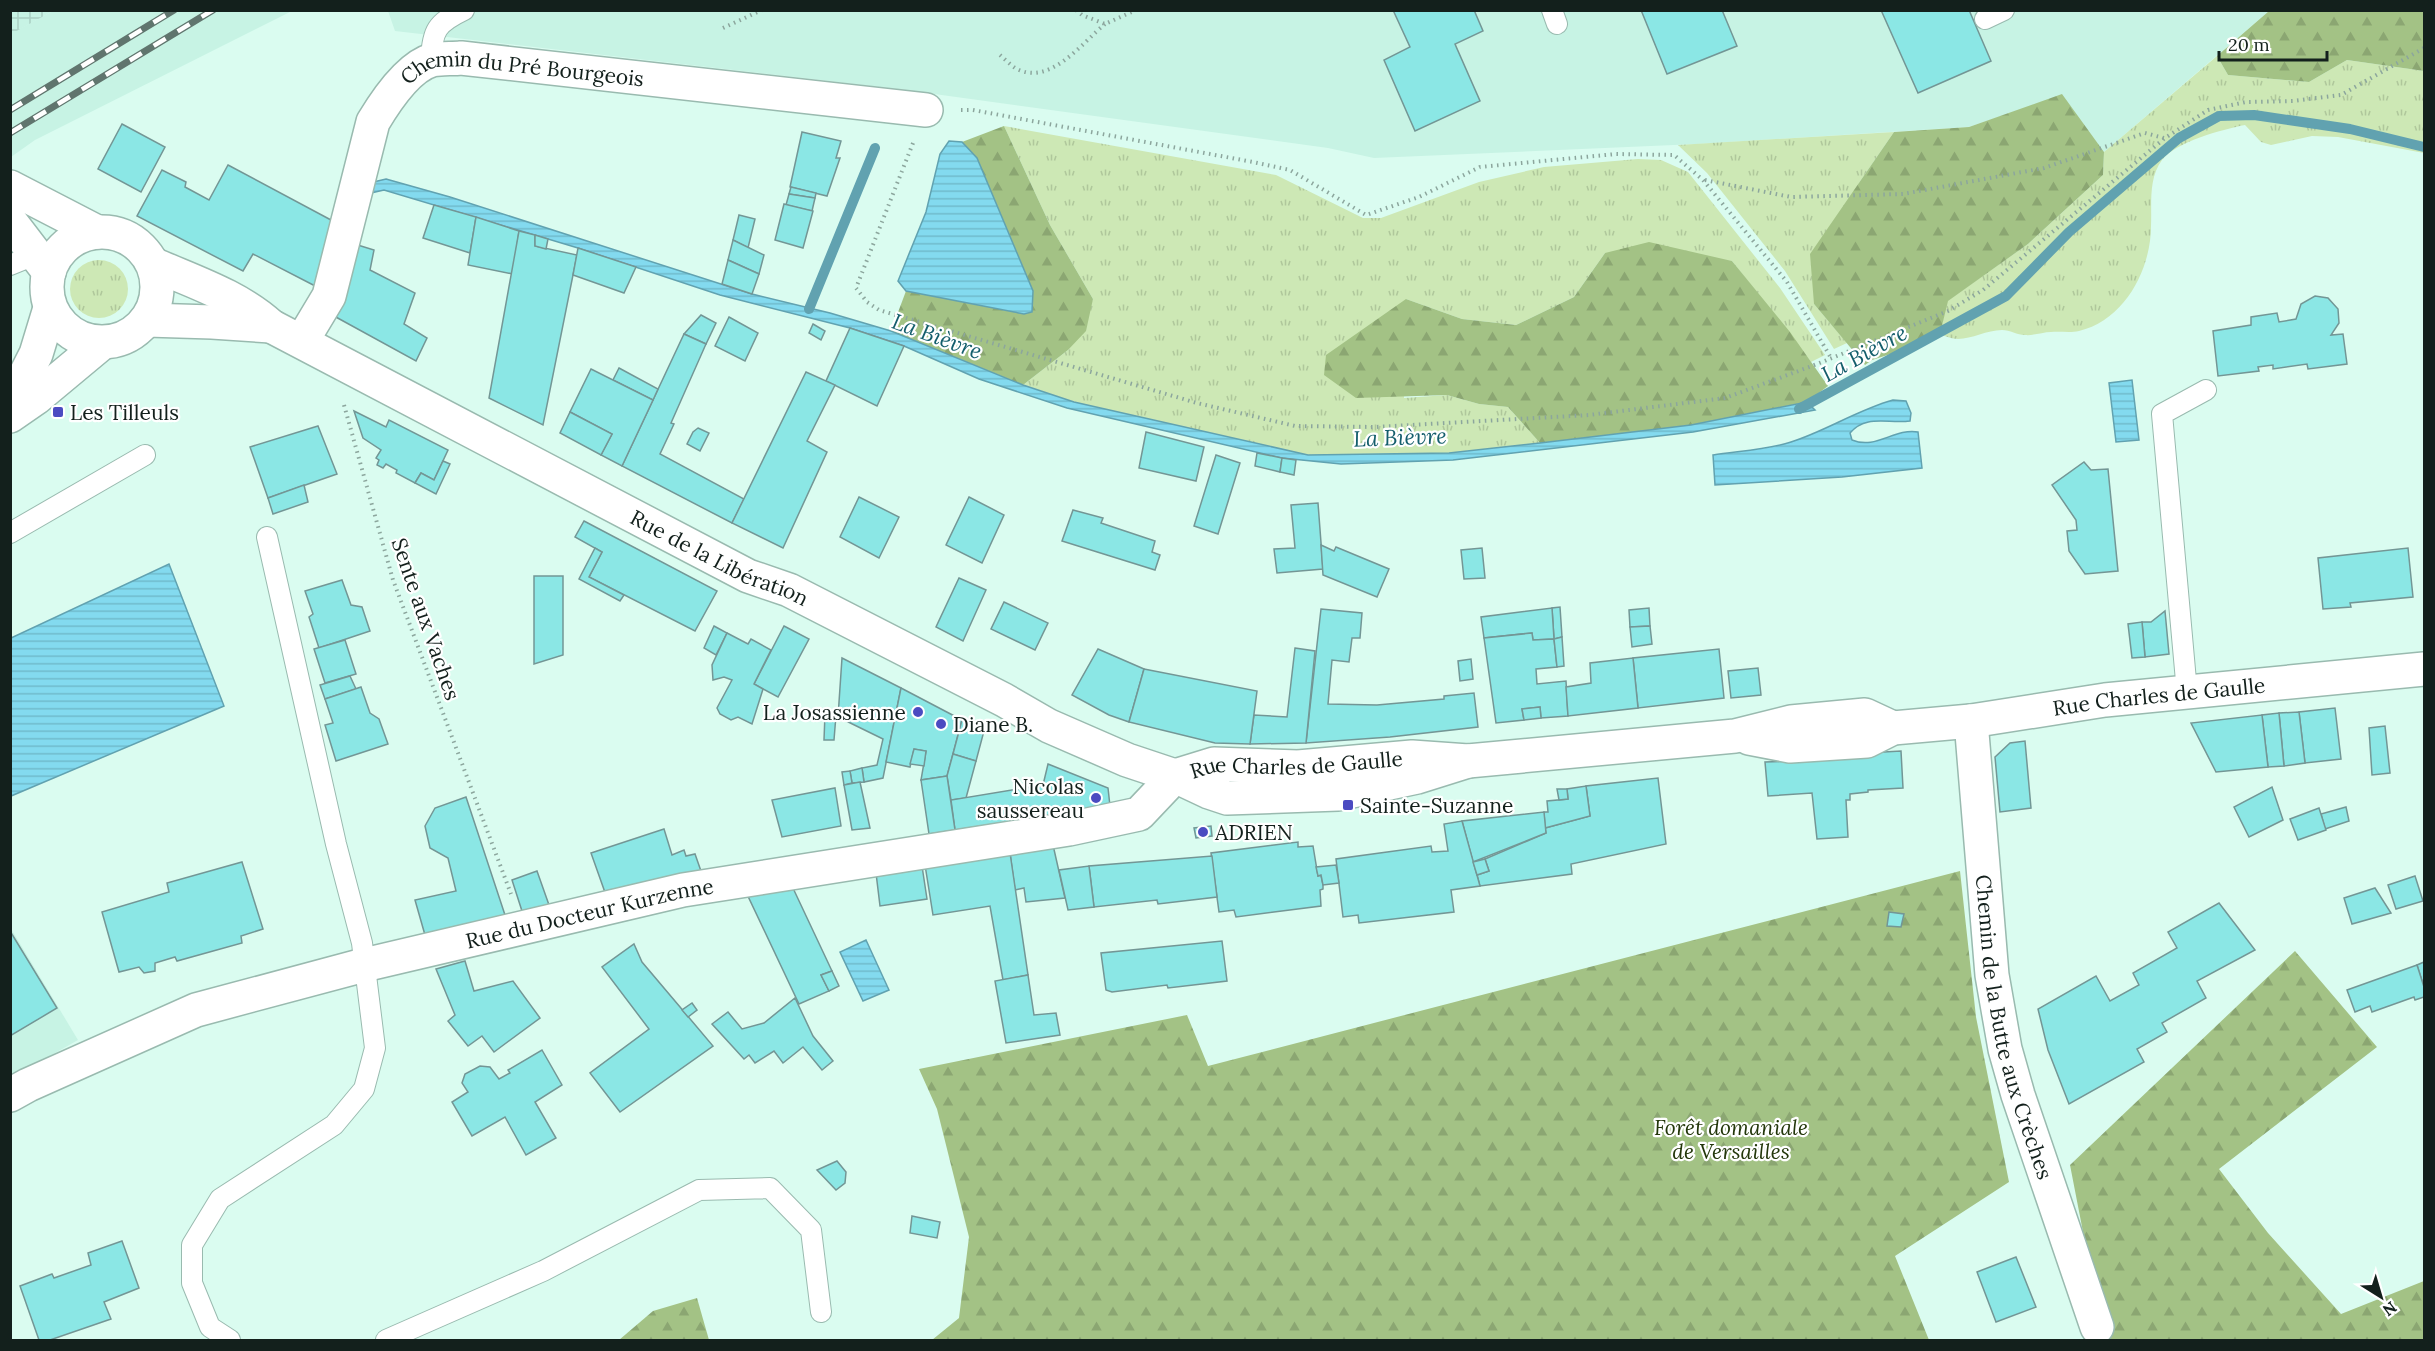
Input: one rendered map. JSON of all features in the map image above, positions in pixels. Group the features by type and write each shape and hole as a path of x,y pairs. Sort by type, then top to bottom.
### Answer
{"main road":[{"name":"Chemin du Pré Bourgeois","path":"302,341 329,296 373,122 388,97 405,78 431,60 461,58 926,110"},
{"path":"10,187 97,232"},
{"path":"10,221 32,264 47,292 50,308 59,323 73,334 89,341 102,343 122,339 136,332 147,320 157,299 157,276 145,251 133,241 116,234 97,232 81,236 66,244 56,257 32,264"},
{"name":"Rue de la Libération","path":"153,264 226,295 256,313 271,326 748,576 789,590 1004,700 1049,726 1127,760 1175,776"},
{"path":"10,405 36,354 50,308"},
{"name":"Rue de la Libération","path":"147,320 212,321 271,326"},
{"path":"10,416 43,393 102,343"},
{"name":"Rue Charles de Gaulle","path":"1175,776 1227,798 1338,794 1417,777 1468,761 1735,736 1790,746 1867,741 1893,728 1971,721 2105,700 2424,669"},
{"name":"Chemin de la Butte aux Crèches","path":"1971,721 1992,975 2005,1049 2018,1095 2097,1327"},
{"name":"Rue du Docteur Kurzenne","path":"10,1095 28,1084 196,1010 364,965 683,890 1070,829 1139,814 1175,776"}],"lane":[{"path":"431,60 432,43 442,21 464,10"},
{"path":"1985,19 2004,10"},
{"path":"2187,692 2162,414 2206,390"},
{"path":"10,533 145,455"},
{"path":"230,1341 210,1327 192,1282 192,1245 220,1199 334,1125 364,1089 375,1048 362,943 336,844 267,537"},
{"path":"386,1341 543,1271 699,1190 770,1188 811,1230 821,1312"}],"path":[{"path":"723,28 762,10"},
{"path":"1076,10 1082,15 1106,24"},
{"path":"1000,55 1017,70 1035,74 1053,70 1106,24 1136,10"},
{"path":"1831,358 1787,282 1703,180 1674,155 1616,154 1480,167 1419,197 1366,215 1290,170 972,110 926,110 856,288 867,302 879,310 1197,403 1295,426 1375,427 1589,415 1725,398 1831,358 1948,311 1983,290 2164,138 2208,110 2227,104 2293,101 2341,95 2424,48"},
{"path":"1703,180 1791,197 1903,194 2044,168 2145,134 2164,138"},
{"name":"Sente aux Vaches","path":"342,396 393,580 524,928"}],"shaded area":[{"path":"11,10 53,10 53,11 11,34"},
{"path":"53,11 292,11 35,140 11,157 10,34"},
{"path":"388,11 2269,11 2104,152 2062,95 1969,127 1697,144 1374,158 1328,148 898,89 395,31"},
{"path":"10,927 78,1040 11,1078 10,1078"}],"green space":[{"path":"2269,11 2424,11 2424,71 2347,60 2309,82 2228,75 2217,56"},
{"path":"2217,56 2228,75 2309,82 2347,60 2424,71 2424,153 2338,137 2312,136 2271,145 2261,142 2245,125 2201,137 2168,153 2158,167 2153,183 2150,242 2146,259 2132,290 2110,316 2076,332 2028,335 2002,330 1958,339 1940,334 1947,301 2028,244 2103,175 2104,152"},
{"path":"2062,94 2104,152 2103,175 2028,244 1948,301 1940,334 1872,360 1865,365 1814,304 1810,254 1894,132 1969,127"},
{"path":"1004,126 1276,175 1363,218 1381,218 1479,182 1544,167 1638,159 1661,160 1688,172 1780,288 1825,355 1811,362 1732,261 1605,253 1574,297 1516,325 1462,319 1406,299 1404,398 1447,395 1479,404 1508,407 1540,443 1448,453 1308,455 1074,402 1023,385 1068,350 1093,299 1050,225"},
{"path":"1004,126 1050,225 1093,299 1086,331 1068,350 1023,385 891,331 906,291 1024,314 1032,312 1033,291 977,159 962,142"},
{"path":"1894,132 1859,183 1814,304 1847,343 1834,349 1785,271 1707,173 1678,145"},
{"path":"1649,242 1732,261 1790,332 1828,386 1807,402 1691,425 1540,443 1508,407 1479,404 1447,395 1356,398 1324,375 1326,355 1406,299 1462,319 1516,325 1574,297 1605,253"},
{"path":"99,260 110,262 123,273 128,289 126,300 115,313 99,318 88,316 75,305 70,289 72,278 83,265"},
{"name":"Forêt domaniale de Versailles","path":"1960,871 1976,1017 2009,1182 1895,1256 1929,1340 932,1340 959,1318 969,1237 937,1109 919,1069 1187,1015 1208,1066"},
{"path":"2295,951 2377,1047 2219,1169 2268,1233 2341,1314 2424,1281 2424,1340 2104,1340 2070,1165"},
{"path":"697,1298 709,1340 619,1340 653,1311"}],"water":[{"path":"949,141 962,142 977,158 1033,291 1032,312 1024,314 906,291 898,281 926,212 940,154"},
{"path":"386,179 450,197 752,294 891,331 1023,385 1074,402 1308,455 1449,453 1691,425 1807,402 1815,410 1693,432 1453,460 1341,464 1282,458 1067,408 979,379 904,346 850,328 720,295 578,248 384,190 358,196 361,185"},
{"path":"2132,380 2139,440 2116,442 2109,383"},
{"path":"1893,400 1906,401 1911,413 1910,421 1878,421 1863,424 1850,433 1852,440 1869,442 1901,433 1918,432 1922,468 1842,477 1715,485 1713,455 1782,445"},
{"path":"169,564 224,706 11,796 11,638"},
{"path":"866,940 889,990 863,1001 840,952"}],"building":[{"path":"1393,10 1474,10 1483,31 1455,44 1480,101 1415,131 1384,60 1410,47"},
{"path":"1641,10 1722,10 1737,46 1667,74"},
{"path":"1881,10 1969,10 1991,61 1918,93"},
{"path":"122,124 165,147 141,192 98,169"},
{"path":"802,132 841,141 836,158 840,158 827,196 790,187"},
{"path":"228,165 331,220 321,289 253,254 243,271 137,216 162,170 186,182 185,187 209,200"},
{"path":"791,187 816,193 815,198 789,194"},
{"path":"789,194 815,198 812,211 786,205"},
{"path":"784,204 813,211 803,248 775,240"},
{"path":"434,205 476,217 470,253 423,238"},
{"path":"739,215 755,219 748,248 733,240"},
{"path":"476,217 519,231 513,274 468,265"},
{"path":"519,231 535,235 535,246 577,255 543,425 489,398"},
{"path":"535,235 548,239 546,249 535,246"},
{"path":"733,240 764,255 759,274 728,260"},
{"path":"348,242 374,250 370,270 415,293 404,324 427,338 416,361 334,316"},
{"path":"578,248 636,267 624,293 573,275"},
{"path":"728,260 759,274 752,294 722,284"},
{"path":"2315,296 2328,298 2338,309 2339,323 2331,335 2343,334 2347,364 2308,369 2307,364 2273,369 2273,365 2258,367 2259,371 2218,376 2213,331 2251,325 2251,317 2277,313 2279,322 2296,319 2301,304"},
{"path":"701,315 716,323 706,344 684,334"},
{"path":"729,317 758,333 745,361 715,346"},
{"path":"813,324 825,331 821,340 809,333"},
{"path":"850,328 904,346 877,406 826,381"},
{"path":"684,334 706,344 671,423 674,424 660,454 744,499 732,523 622,466"},
{"path":"619,368 658,389 653,400 613,380"},
{"path":"591,369 653,400 622,466 601,455 612,434 570,412"},
{"path":"806,372 835,385 807,441 827,452 783,548 732,523"},
{"path":"354,411 386,427 389,420 448,450 434,480 421,473 415,483 396,473 397,470 386,464 383,468 377,465 379,460 376,458 381,450 363,438"},
{"path":"570,412 612,434 601,455 560,433"},
{"path":"318,426 337,474 268,498 250,447"},
{"path":"698,428 709,433 700,451 687,444 693,432"},
{"path":"1146,432 1204,447 1196,481 1139,468"},
{"path":"1257,453 1282,458 1280,472 1255,466"},
{"path":"1216,455 1240,463 1218,534 1194,526"},
{"path":"1282,458 1296,460 1294,475 1280,472"},
{"path":"443,461 450,464 436,494 415,483 421,473 434,480"},
{"path":"2084,462 2091,470 2108,469 2118,571 2085,574 2069,551 2067,531 2077,530 2076,520 2052,485"},
{"path":"304,485 308,502 273,514 268,498"},
{"path":"859,497 899,517 879,558 840,537"},
{"path":"969,497 1004,515 982,563 946,545"},
{"path":"1318,503 1323,569 1277,573 1274,549 1295,548 1291,505"},
{"path":"1073,510 1103,518 1101,523 1155,541 1152,552 1160,555 1155,570 1062,541"},
{"path":"584,521 717,591 695,631 589,577 602,552 575,537"},
{"path":"1321,545 1334,551 1336,547 1389,569 1377,597 1323,575"},
{"path":"595,548 602,552 589,577 624,595 620,601 579,579"},
{"path":"1482,548 1485,578 1464,579 1461,550"},
{"path":"2408,548 2413,597 2350,603 2351,607 2323,609 2318,558"},
{"path":"534,576 563,576 563,655 534,664"},
{"path":"959,578 986,590 963,641 936,627"},
{"path":"342,580 351,605 362,607 370,631 319,648 309,617 313,614 305,591"},
{"path":"1004,602 1048,623 1035,650 991,629"},
{"path":"1560,607 1562,637 1554,639 1552,608"},
{"path":"1552,608 1554,639 1533,640 1532,633 1484,638 1481,617"},
{"path":"1649,608 1650,626 1630,627 1629,610"},
{"path":"1321,609 1362,613 1360,638 1352,638 1349,662 1332,660 1328,704 1377,705 1444,699 1444,696 1474,693 1478,727 1390,737 1306,743"},
{"path":"2165,611 2169,654 2145,657 2142,622 2151,622"},
{"path":"2142,622 2145,657 2132,658 2128,624"},
{"path":"714,626 727,633 716,655 704,648"},
{"path":"784,626 809,639 778,697 754,684"},
{"path":"1650,626 1652,644 1632,647 1630,627"},
{"path":"727,633 748,644 751,639 771,650 754,684 763,689 752,724 738,717 731,720 720,714 717,708 732,680 724,677 713,680 712,665"},
{"path":"1532,633 1533,640 1554,639 1557,667 1536,669 1537,684 1566,681 1568,716 1541,718 1540,707 1522,709 1524,720 1496,723 1484,638"},
{"path":"1562,637 1564,666 1557,667 1554,639"},
{"path":"345,640 356,674 325,683 314,649"},
{"path":"1295,648 1315,651 1306,743 1250,744 1254,715 1287,717"},
{"path":"1098,649 1144,669 1129,722 1109,715 1072,695"},
{"path":"1719,649 1724,698 1638,708 1633,658"},
{"path":"842,658 901,688 883,778 864,782 862,768 877,765 883,739 838,717"},
{"path":"1633,658 1638,708 1568,716 1566,687 1591,683 1590,663"},
{"path":"1471,659 1473,679 1460,681 1458,661"},
{"path":"1758,668 1761,695 1731,698 1728,671"},
{"path":"1144,669 1257,691 1250,744 1215,743 1129,722"},
{"path":"350,676 356,689 325,699 320,685"},
{"path":"361,687 370,713 379,719 388,744 336,761 325,725 333,723 325,699"},
{"path":"901,688 962,720 947,776 921,780 926,751 914,749 910,767 886,762"},
{"path":"1540,707 1541,718 1524,720 1522,709"},
{"path":"2335,708 2341,759 2305,763 2299,712"},
{"path":"2299,712 2305,763 2284,766 2279,713"},
{"path":"2279,713 2284,766 2268,767 2262,715"},
{"path":"825,714 836,715 834,740 824,740"},
{"path":"2262,715 2268,767 2216,772 2191,723"},
{"path":"962,720 984,731 976,761 953,754"},
{"path":"2385,726 2390,773 2372,775 2369,728"},
{"path":"2025,741 2031,808 2000,812 1995,757 2010,743"},
{"path":"914,749 926,751 924,766 910,764"},
{"path":"1901,751 1903,788 1868,790 1868,792 1850,794 1850,800 1846,800 1848,837 1817,839 1812,793 1768,796 1765,762 1844,759 1866,753"},
{"path":"953,754 976,761 966,798 951,800 947,776"},
{"path":"1048,764 1108,788 1110,806 955,830 951,800 1043,785"},
{"path":"862,768 864,782 852,783 850,771"},
{"path":"850,771 852,783 844,785 842,772"},
{"path":"947,776 955,830 929,834 921,780"},
{"path":"1658,778 1666,844 1571,864 1572,874 1480,886 1477,875 1489,871 1485,859 1546,833 1545,828 1590,816 1586,786"},
{"path":"860,782 870,828 852,830 844,785"},
{"path":"1586,786 1590,816 1545,828 1544,812 1548,812 1547,801 1568,799 1567,789"},
{"path":"2272,787 2283,820 2249,837 2234,807"},
{"path":"835,788 841,826 782,837 772,800"},
{"path":"1557,789 1567,789 1568,799 1559,800"},
{"path":"466,797 505,915 425,935 415,900 456,891 448,858 430,848 425,826 435,808"},
{"path":"2346,807 2349,821 2325,829 2321,814"},
{"path":"2319,808 2326,830 2298,840 2290,819"},
{"path":"1544,812 1546,833 1473,862 1462,821"},
{"path":"1462,821 1480,886 1451,890 1454,912 1359,923 1358,915 1343,917 1336,859 1431,846 1432,852 1448,851 1444,824"},
{"name":"ADRIEN","path":"1211,826 1212,836 1196,838 1194,828"},
{"path":"664,829 672,855 684,850 686,856 695,854 702,874 607,898 591,853"},
{"path":"1298,842 1298,847 1313,846 1318,876 1321,875 1323,885 1323,889 1320,890 1321,906 1236,917 1234,910 1219,912 1211,853"},
{"path":"1053,845 1065,898 1026,902 1024,888 1015,890 1010,853"},
{"path":"1010,853 1028,975 1003,980 990,906 933,915 925,865"},
{"path":"1212,856 1217,897 1158,904 1157,900 1094,907 1089,866"},
{"path":"1485,859 1489,871 1477,875 1473,862"},
{"path":"242,862 263,929 241,936 242,943 177,961 175,957 155,963 155,971 144,973 139,967 119,972 102,912 169,892 167,883"},
{"path":"1336,865 1339,883 1323,885 1316,867"},
{"path":"922,866 927,899 880,906 876,873"},
{"path":"1089,866 1094,907 1068,910 1059,870"},
{"path":"537,871 549,905 522,911 512,880"},
{"path":"2415,876 2423,901 2396,909 2388,885"},
{"path":"792,886 832,971 821,975 829,991 799,1004 746,892"},
{"path":"2375,888 2391,913 2352,924 2344,898"},
{"path":"2219,903 2255,950 2197,981 2206,998 2162,1023 2167,1032 2137,1049 2144,1062 2069,1104 2048,1050 2038,1009 2096,976 2110,1001 2139,985 2133,973 2177,948 2168,932"},
{"path":"1889,912 1904,914 1901,927 1887,926"},
{"path":"10,931 57,1008 10,1036"},
{"path":"1222,941 1227,981 1168,988 1167,985 1112,992 1106,990 1101,953"},
{"path":"634,944 642,962 713,1046 620,1112 590,1073 649,1029 602,967"},
{"path":"465,961 474,991 513,981 540,1018 494,1052 482,1036 468,1046 448,1021 455,1015 436,969"},
{"path":"2424,962 2424,987 2417,965"},
{"path":"2417,965 2424,987 2424,997 2415,1000 2414,997 2372,1012 2370,1006 2355,1012 2347,990"},
{"path":"832,971 839,986 829,991 821,975"},
{"path":"1028,975 1034,1015 1056,1013 1060,1035 1006,1043 995,981"},
{"path":"795,998 813,1036 833,1061 822,1070 803,1047 783,1063 774,1051 755,1063 749,1055 744,1059 712,1024 728,1012 742,1029 764,1023"},
{"path":"692,1003 697,1010 688,1017 682,1010"},
{"path":"542,1050 562,1085 535,1102 556,1138 526,1155 505,1117 472,1136 452,1102 468,1092 462,1083 465,1074 480,1066 490,1067 499,1079 510,1073 508,1070"},
{"path":"837,1161 846,1172 845,1183 836,1190 817,1170"},
{"path":"912,1216 940,1222 937,1238 910,1233"},
{"path":"122,1241 139,1288 104,1302 111,1319 50,1340 39,1340 20,1286 52,1274 54,1278 91,1265 88,1253"},
{"path":"2016,1257 2036,1307 1996,1322 1977,1272"}],"waterway":[{"name":"La Bièvre","path":"1799,409 2006,296 2069,232 2179,138 2219,116 2254,115 2350,129 2424,147"},
{"path":"809,309 875,148"}],"railway":[{"path":"10,110 174,10"},
{"path":"10,133 213,10"}],"place":[{"name":"Les Tilleuls","path":"58,412"},
{"name":"La Josassienne","path":"918,712"},
{"name":"Diane B.","path":"941,724"},
{"name":"Nicolas saussereau","path":"1096,798"},
{"name":"Sainte-Suzanne","path":"1348,805"},
{"name":"ADRIEN","path":"1203,832"}]}
